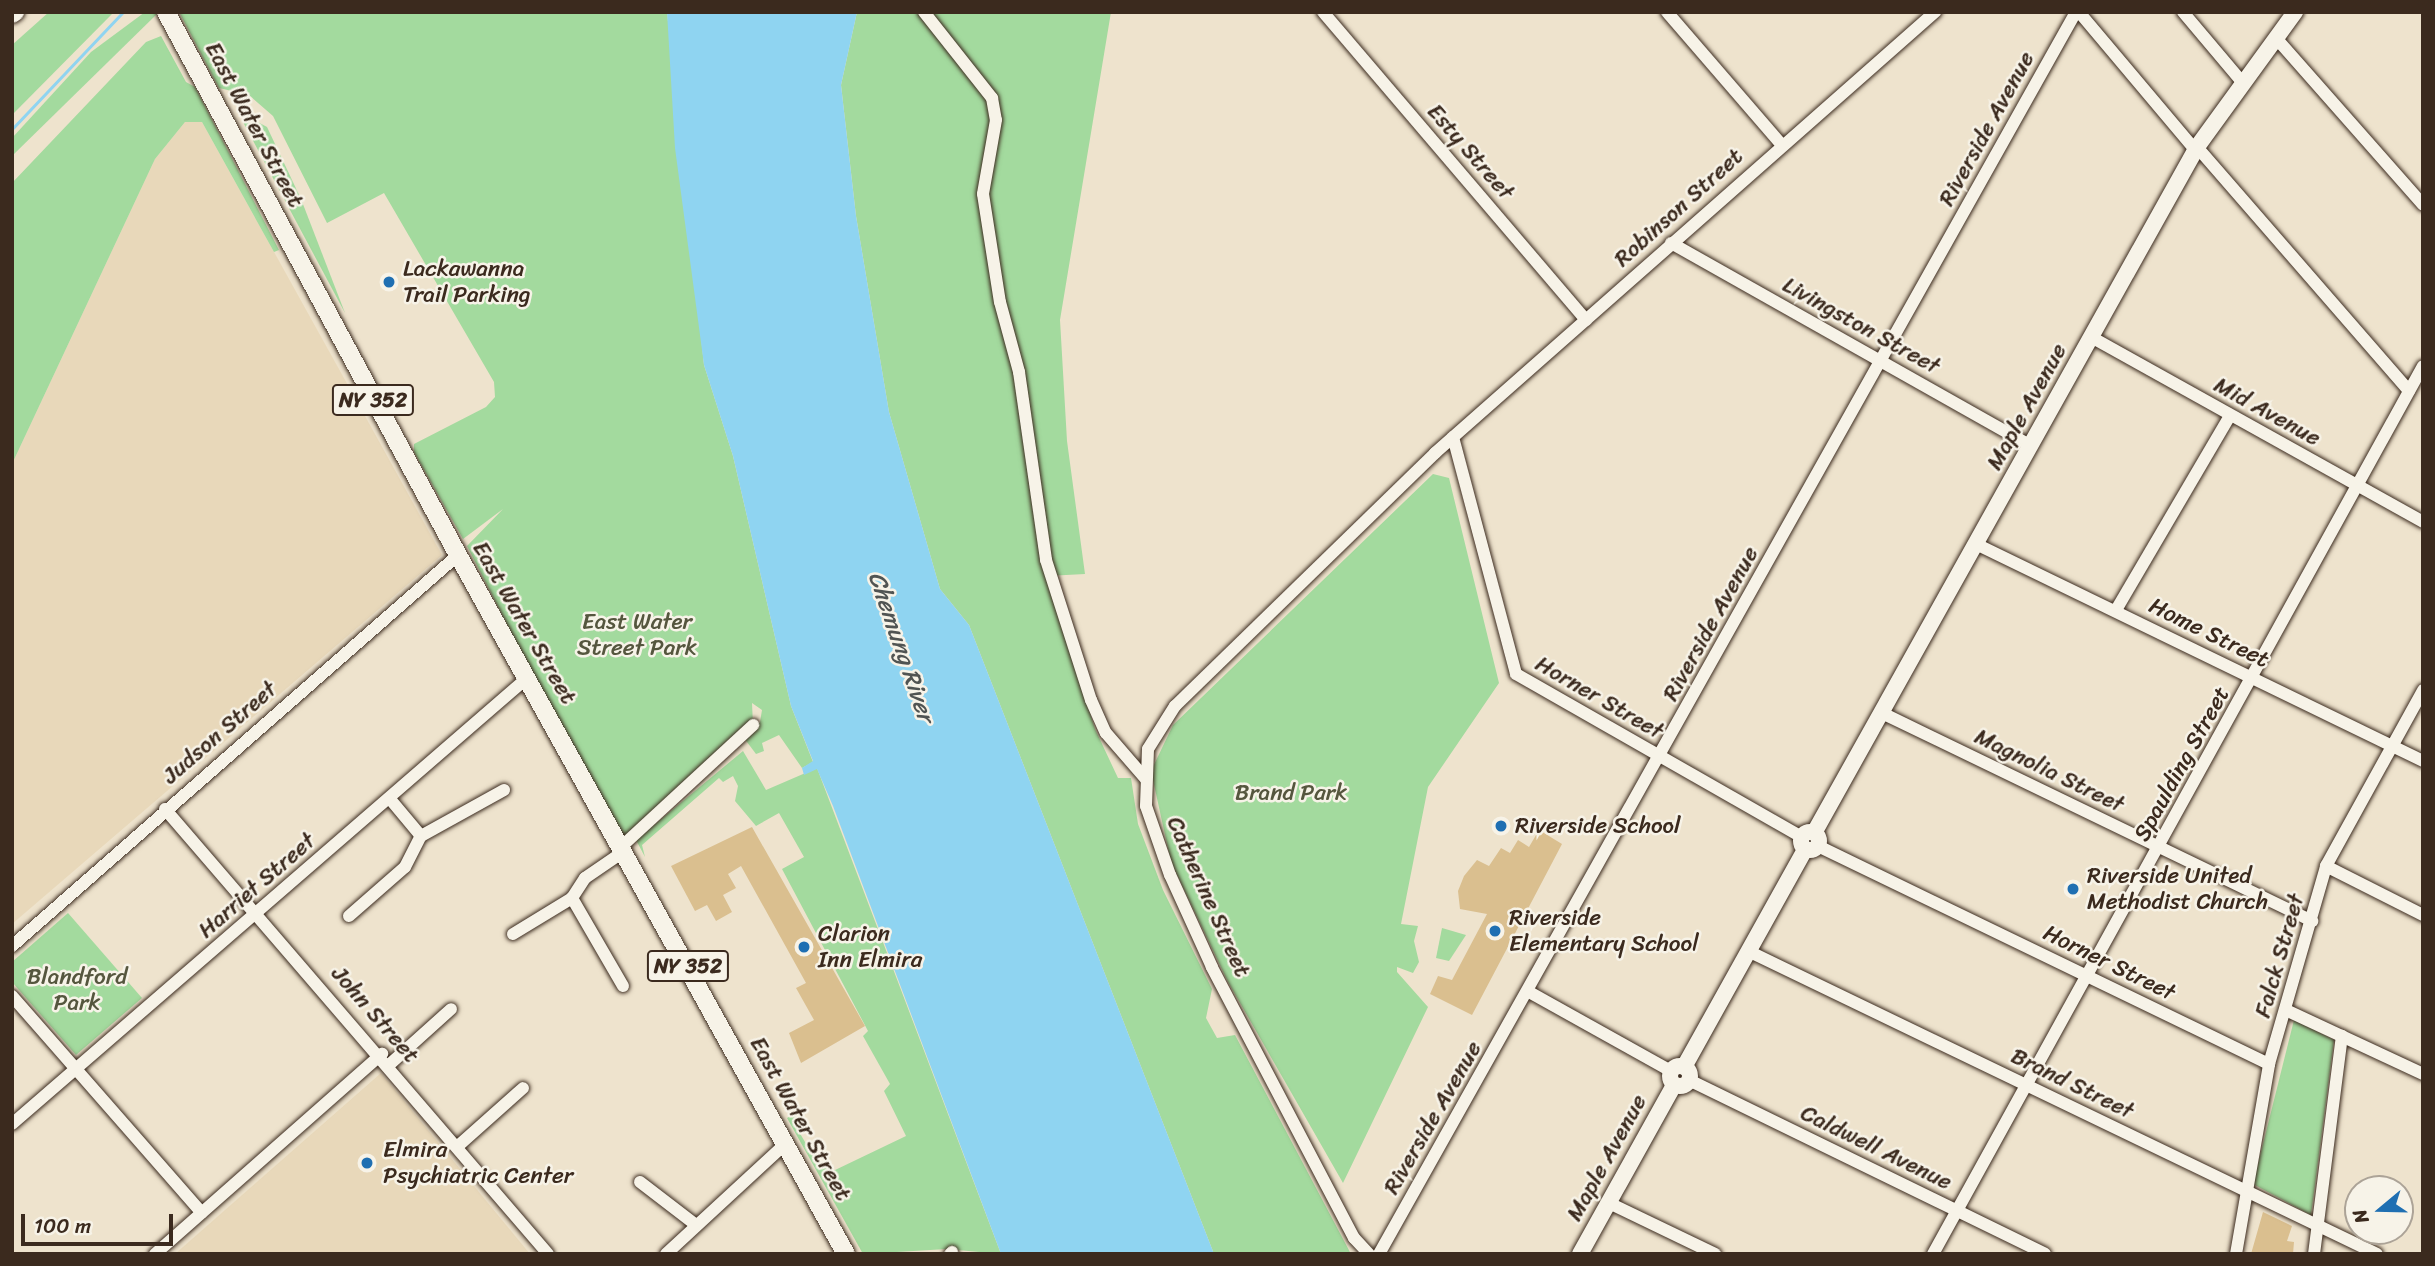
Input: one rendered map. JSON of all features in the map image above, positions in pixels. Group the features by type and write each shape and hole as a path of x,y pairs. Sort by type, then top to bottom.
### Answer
{"main road":[{"name":"East Water Street","path":"166,12 222,121 458,555 846,1254"},
{"name":"Maple Avenue","path":"1580,1254 2197,149 2295,12"}],"street":[{"path":"924,12 992,98 996,120 984,194 1000,302 1019,372 1046,560 1091,700 1107,733 1145,778"},
{"name":"Esty Street","path":"1323,12 1586,320"},
{"path":"1667,12 1782,145"},
{"name":"Robinson Street","path":"1453,437 1936,12"},
{"path":"2078,12 2409,391"},
{"name":"Riverside Avenue","path":"1379,1254 1529,992 2078,12"},
{"path":"2183,12 2244,83"},
{"path":"2276,38 2423,205"},
{"name":"Livingston Street","path":"1671,243 2031,446"},
{"name":"Mid Avenue","path":"2091,337 2423,522"},
{"name":"Spaulding Street","path":"1933,1254 2423,366"},
{"path":"2116,610 2230,416"},
{"name":"Catherine Street","path":"1369,1254 1354,1238 1212,967 1157,840 1145,778 1148,749 1175,706 1453,437"},
{"name":"Horner Street","path":"1453,437 1516,674 1810,842 2269,1064"},
{"name":"Home Street","path":"1976,544 2423,761"},
{"name":"Judson Street","path":"12,946 165,809 458,555"},
{"name":"Harriet Street","path":"12,1124 527,678"},
{"name":"Falck Street","path":"2236,1254 2244,1191 2269,1064 2288,1011 2326,866 2423,690"},
{"name":"Magnolia Street","path":"1882,713 2312,920"},
{"path":"513,934 572,898 585,878 622,849 752,725"},
{"path":"349,916 405,867 421,836 504,790"},
{"path":"390,799 421,836"},
{"name":"John Street","path":"165,809 386,1059 548,1254"},
{"path":"2326,866 2423,915"},
{"path":"572,898 623,986"},
{"name":"Brand Street","path":"1748,951 2378,1254"},
{"name":"Caldwell Avenue","path":"1529,992 1680,1076 2045,1254"},
{"path":"12,996 202,1213"},
{"path":"155,1254 386,1059 451,1009"},
{"path":"2288,1011 2423,1074"},
{"path":"2314,1254 2342,1036"},
{"path":"458,1146 523,1088"},
{"path":"666,1254 785,1144"},
{"path":"640,1182 696,1225"},
{"path":"1609,1202 1715,1254"}],"shaded area":[{"path":"185,122 202,122 442,555 12,924 12,464 155,159"},
{"name":"Elmira Psychiatric Center","path":"381,1073 530,1254 175,1254"}],"green space":[{"path":"49,12 114,12 12,115 12,45"},
{"path":"145,12 158,13 12,156 12,138 91,52"},
{"name":"East Water Street Park","path":"179,12 667,12 704,365 733,456 791,706 813,762 802,768 779,735 762,743 764,751 756,754 744,738 760,722 762,710 752,703 753,725 621,847 467,546 503,509 463,539 414,452 414,444 486,407 495,397 494,382 384,193 327,223 273,116 249,95 219,88"},
{"path":"857,12 1111,12 1060,320 1067,441 1085,574 1047,576 1095,729 1118,778 1131,778 1138,824 1163,890 1212,989 1206,1018 1217,1038 1235,1035 1351,1254 1214,1254 969,625 940,589 889,412 856,216 841,85"},
{"path":"161,36 186,82 195,87 279,250 274,252 202,122 185,122 155,159 12,464 12,183 146,42"},
{"path":"256,121 267,127 301,199 345,313 243,122"},
{"name":"Brand Park","path":"1433,474 1449,478 1499,683 1428,787 1401,924 1418,926 1414,941 1419,962 1413,973 1397,967 1397,972 1428,1007 1343,1183 1228,982 1171,862 1151,771 1173,725"},
{"path":"743,751 766,790 817,768 1001,1254 947,1249 863,1254 787,1118 796,1113 800,1122 795,1125 818,1164 833,1171 906,1136 884,1091 890,1084 863,1036 868,1031 782,869 804,857 779,813 756,826 735,801 738,786 733,776 723,782 719,778 642,845 645,857 636,840"},
{"name":"Blandford Park","path":"68,913 142,998 76,1055 12,982 12,962"},
{"path":"1442,928 1466,935 1449,961 1436,958"},
{"path":"2294,1020 2334,1040 2311,1215 2253,1184"}],"water":[{"name":"Chemung River","path":"667,12 857,12 841,85 856,216 889,412 940,589 969,625 1214,1254 1001,1254 833,806 817,769 804,775 802,768 813,761 791,706 733,456 704,365 675,148"}],"building":[{"name":"Clarion Inn Elmira","path":"752,827 865,1026 801,1063 789,1033 814,1020 796,988 806,983 741,866 728,874 736,888 723,895 732,912 716,921 707,905 695,911 671,866"},
{"name":"Riverside Elementary School","path":"1539,830 1562,844 1472,1015 1430,994 1438,976 1452,980 1487,914 1460,909 1458,891 1464,876 1477,860 1489,866 1501,848 1510,853 1518,840 1529,847"},
{"path":"2263,1212 2292,1226 2287,1241 2294,1242 2293,1254 2251,1254"}],"waterway":[{"path":"12,129 123,12"}],"place":[{"name":"Lackawanna Trail Parking","path":"389,282"},
{"name":"Riverside School","path":"1501,826"},
{"name":"Riverside United Methodist Church","path":"2073,889"},
{"name":"Riverside Elementary School","path":"1495,931"},
{"name":"Clarion Inn Elmira","path":"804,947"},
{"name":"Elmira Psychiatric Center","path":"367,1163"}]}
